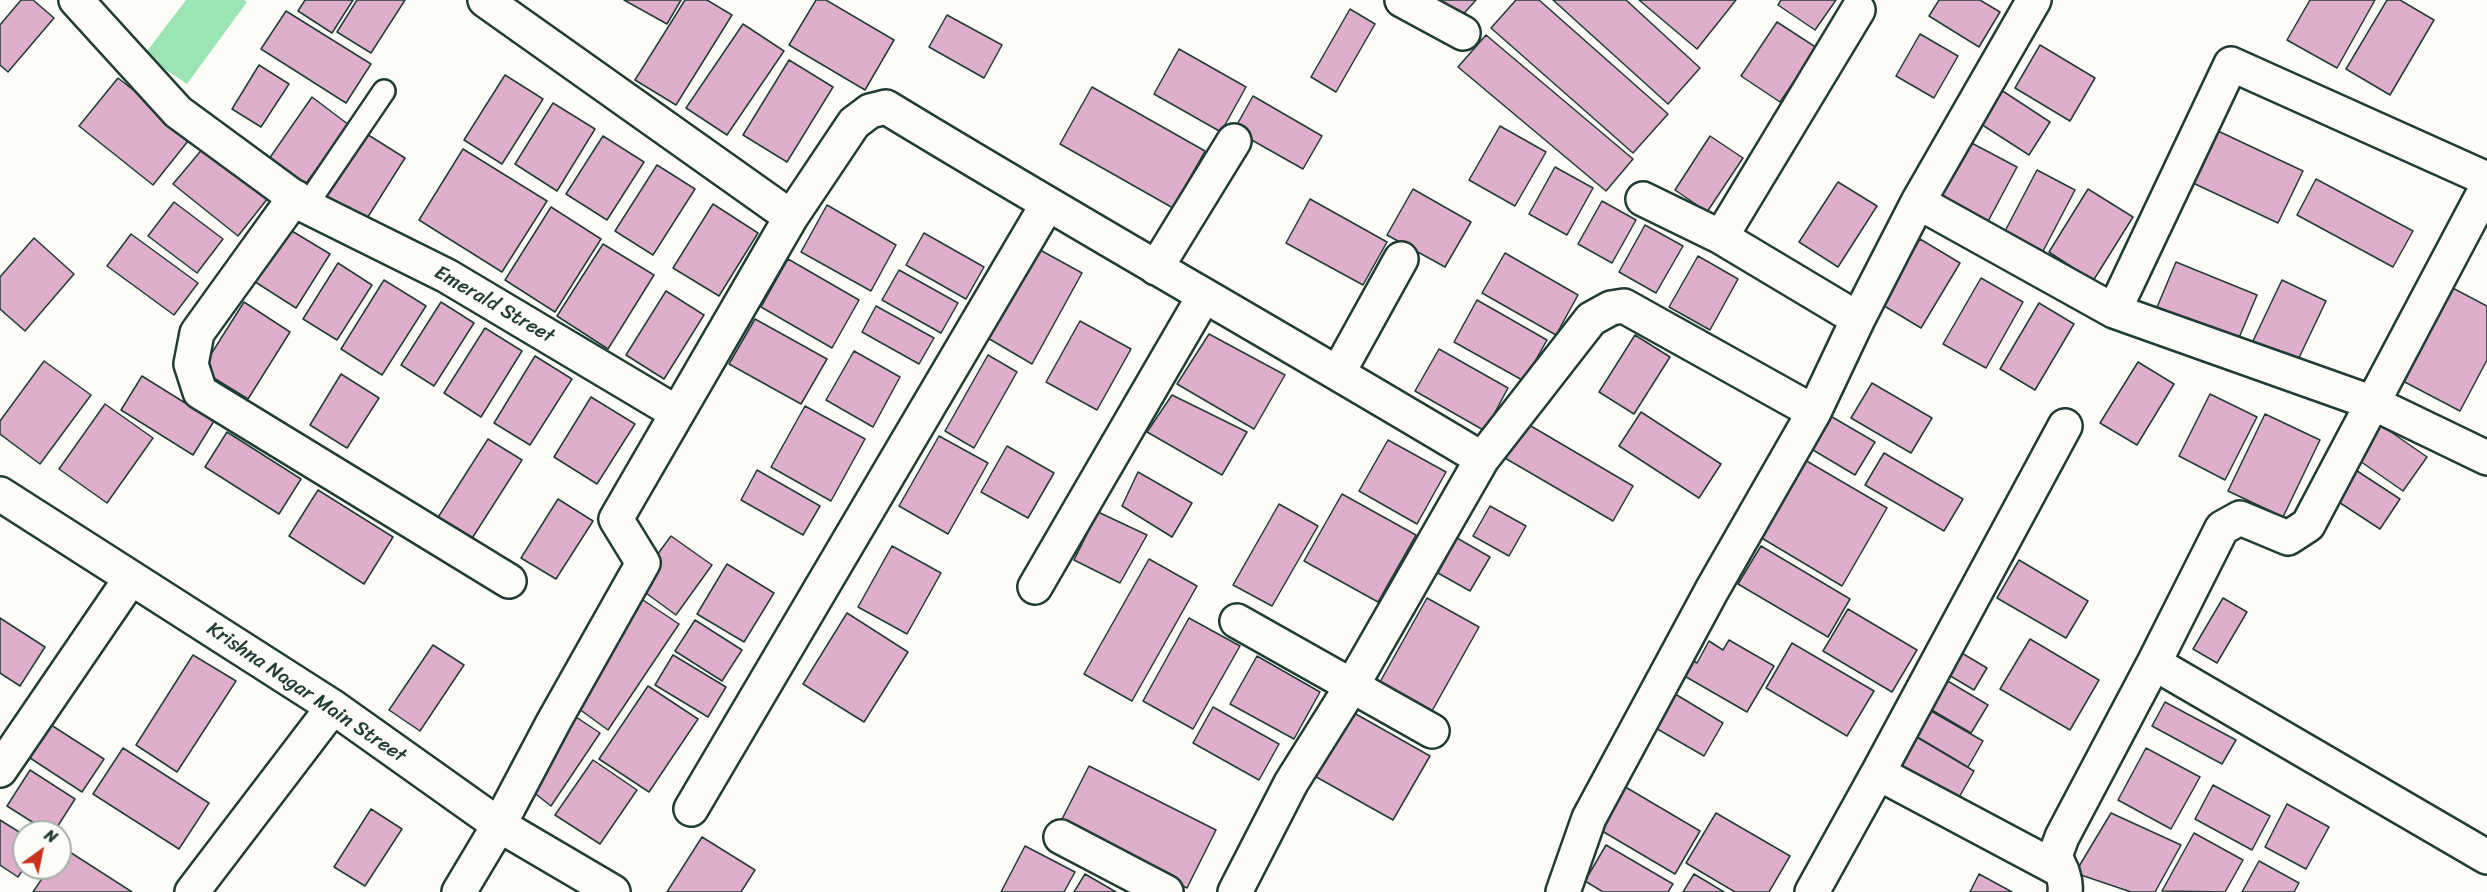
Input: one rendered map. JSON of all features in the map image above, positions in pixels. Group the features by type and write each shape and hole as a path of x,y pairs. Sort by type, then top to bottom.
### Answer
{"street":[{"name":"Emerald Street","path":"76,0 178,112 300,202 447,276 677,414"},
{"path":"485,0 791,217"},
{"path":"1402,0 1463,33"},
{"path":"1721,237 1858,10"},
{"path":"1563,892 1589,818 1712,590 1814,412 1858,319 1918,202 2028,10"},
{"path":"2114,311 2231,64 2487,179"},
{"path":"459,892 499,825 643,563 616,519 791,217 854,123 870,111 886,107 1047,206 1338,373 1482,459"},
{"path":"1156,268 1234,141"},
{"path":"2063,881 2055,856 2061,837 2154,663 2222,528 2240,518 2288,538 2308,525 2487,187"},
{"path":"1643,199 1721,237 1858,319"},
{"path":"300,202 197,333 190,364 200,392 509,581"},
{"path":"1918,202 2114,311 2373,403 2487,458"},
{"path":"691,809 1047,206"},
{"path":"1338,373 1401,259"},
{"path":"1035,587 1204,296"},
{"path":"1235,892 1291,783 1353,684 1482,459 1591,319 1611,308 1624,306 1814,412"},
{"path":"1812,892 2065,426"},
{"name":"Krishna Nagar Main Street","path":"0,494 333,707 499,825 613,892"},
{"path":"0,770 131,578"},
{"path":"1238,621 1353,684 1432,731"},
{"path":"2154,663 2487,857"},
{"path":"192,892 333,707"},
{"path":"1878,773 2063,881"},
{"path":"1061,837 1166,892"}],"lane":[{"path":"300,202 384,91"}],"green space":[{"path":"186,0 244,0 247,2 187,84 144,55"}],"building":[{"path":"21,0 33,0 54,18 8,72 0,65 0,25"},
{"path":"305,0 353,0 332,33 298,11"},
{"path":"357,0 405,0 371,53 337,32"},
{"path":"624,0 681,0 667,24"},
{"path":"685,0 707,0 732,15 676,105 635,80"},
{"path":"816,0 826,0 894,40 865,90 789,45"},
{"path":"1437,0 1476,0 1458,20"},
{"path":"1516,0 1539,0 1668,114 1633,153 1491,28"},
{"path":"1553,0 1626,0 1700,68 1668,104"},
{"path":"1639,0 1736,0 1697,49"},
{"path":"1781,0 1836,0 1815,30 1778,5"},
{"path":"1939,0 1980,0 2000,12 1979,47 1929,16"},
{"path":"2310,0 2375,0 2337,68 2287,40"},
{"path":"2387,0 2400,0 2434,20 2390,95 2346,69"},
{"path":"1350,9 1375,24 1336,92 1311,77"},
{"path":"286,11 371,64 346,103 261,49"},
{"path":"947,15 1002,45 984,78 929,47"},
{"path":"1777,22 1817,48 1780,102 1741,76"},
{"path":"743,24 784,51 727,135 686,108"},
{"path":"1920,34 1958,56 1934,98 1896,76"},
{"path":"1486,35 1633,159 1606,191 1458,67"},
{"path":"2040,45 2095,78 2070,121 2015,88"},
{"path":"1179,49 1246,87 1221,132 1154,94"},
{"path":"789,60 833,87 787,162 743,135"},
{"path":"259,65 289,84 261,127 232,109"},
{"path":"505,75 543,99 502,164 464,140"},
{"path":"118,78 192,136 153,185 79,126"},
{"path":"1992,84 2050,122 2029,155 1970,117"},
{"path":"1092,87 1205,151 1173,208 1060,144"},
{"path":"1253,96 1322,136 1303,169 1234,130"},
{"path":"312,97 349,125 304,186 269,159"},
{"path":"553,103 595,129 557,191 515,164"},
{"path":"1500,126 1546,152 1515,206 1469,180"},
{"path":"362,131 405,158 364,223 321,197"},
{"path":"2218,131 2303,171 2278,223 2193,183"},
{"path":"603,136 644,162 607,220 566,194"},
{"path":"1710,136 1743,158 1707,212 1675,190"},
{"path":"1964,139 2017,167 1985,227 1932,199"},
{"path":"204,147 268,198 238,236 173,184"},
{"path":"463,149 547,201 502,272 419,220"},
{"path":"657,165 695,189 653,255 615,231"},
{"path":"1555,167 1593,188 1567,235 1529,214"},
{"path":"2037,170 2075,190 2041,255 2003,235"},
{"path":"2316,179 2413,231 2393,267 2297,215"},
{"path":"1838,182 1877,206 1838,267 1799,242"},
{"path":"1413,189 1471,222 1445,267 1387,235"},
{"path":"2088,189 2133,217 2093,281 2049,252"},
{"path":"1310,199 1387,242 1363,285 1286,243"},
{"path":"1602,201 1636,220 1612,263 1578,244"},
{"path":"174,202 223,239 197,273 148,236"},
{"path":"713,204 758,233 719,296 673,268"},
{"path":"827,205 896,245 871,291 801,252"},
{"path":"551,207 601,239 555,312 505,280"},
{"path":"282,225 330,254 296,308 249,278"},
{"path":"1645,225 1683,246 1656,293 1619,272"},
{"path":"924,233 984,267 966,299 906,265"},
{"path":"131,234 198,283 174,315 107,266"},
{"path":"34,238 74,274 25,331 0,309 0,277"},
{"path":"1920,239 1960,263 1921,328 1881,304"},
{"path":"603,244 654,275 608,349 557,316"},
{"path":"1031,245 1082,273 1032,364 981,334"},
{"path":"1505,253 1578,295 1556,335 1482,293"},
{"path":"1698,256 1738,279 1710,330 1669,307"},
{"path":"788,259 859,300 832,348 761,307"},
{"path":"2176,262 2257,295 2236,345 2155,312"},
{"path":"338,263 372,285 337,340 303,319"},
{"path":"899,270 958,303 941,333 882,300"},
{"path":"1981,278 2023,302 1986,368 1943,344"},
{"path":"384,280 426,306 382,375 341,349"},
{"path":"2282,280 2326,301 2297,362 2253,341"},
{"path":"2447,285 2487,306 2487,360 2460,411 2399,379"},
{"path":"666,291 704,315 664,379 626,355"},
{"path":"1477,300 1547,340 1524,381 1454,342"},
{"path":"244,302 290,332 248,399 201,370"},
{"path":"441,302 474,323 434,386 401,365"},
{"path":"2039,303 2074,324 2035,390 2000,369"},
{"path":"876,306 934,338 919,364 862,332"},
{"path":"755,319 827,359 801,404 729,364"},
{"path":"1080,321 1131,349 1097,410 1046,382"},
{"path":"485,328 522,351 481,417 444,393"},
{"path":"1209,334 1285,375 1254,429 1177,384"},
{"path":"1635,335 1670,357 1634,414 1599,392"},
{"path":"1439,349 1508,388 1485,431 1415,391"},
{"path":"854,351 900,377 873,427 826,400"},
{"path":"988,355 1017,372 974,448 945,431"},
{"path":"535,356 572,379 530,445 494,423"},
{"path":"44,361 91,395 40,464 0,434 0,421"},
{"path":"2138,362 2174,384 2137,445 2100,423"},
{"path":"341,374 379,398 347,448 310,425"},
{"path":"142,376 214,421 193,455 121,410"},
{"path":"1872,383 1932,418 1911,453 1851,418"},
{"path":"2210,394 2257,417 2225,480 2179,456"},
{"path":"1172,395 1247,432 1222,475 1147,432"},
{"path":"591,397 635,424 597,484 554,457"},
{"path":"105,404 153,438 107,503 59,469"},
{"path":"805,406 865,439 831,501 771,467"},
{"path":"1641,412 1721,464 1699,498 1619,446"},
{"path":"1827,414 1875,442 1855,475 1808,447"},
{"path":"2265,414 2320,440 2283,517 2228,491"},
{"path":"1519,419 1633,486 1613,521 1498,454"},
{"path":"2381,425 2427,457 2403,491 2357,459"},
{"path":"227,432 301,479 279,514 205,467"},
{"path":"939,436 988,463 948,534 899,506"},
{"path":"488,439 522,460 471,540 437,519"},
{"path":"1388,440 1446,472 1417,524 1359,491"},
{"path":"1007,446 1054,473 1028,518 981,492"},
{"path":"1884,453 1963,499 1944,531 1865,485"},
{"path":"1805,460 1887,508 1842,586 1760,537"},
{"path":"2348,465 2400,499 2380,529 2328,495"},
{"path":"757,470 820,506 803,535 741,500"},
{"path":"1138,472 1192,503 1172,537 1122,506"},
{"path":"318,490 393,537 364,584 289,536"},
{"path":"1342,494 1416,535 1378,602 1304,561"},
{"path":"558,499 593,521 556,579 521,558"},
{"path":"1279,504 1318,526 1272,606 1233,585"},
{"path":"1490,506 1526,526 1509,556 1473,536"},
{"path":"1098,512 1147,535 1120,583 1074,560"},
{"path":"671,536 712,565 676,615 635,585"},
{"path":"1457,538 1490,557 1470,591 1438,573"},
{"path":"892,546 941,573 907,634 858,607"},
{"path":"1761,546 1850,599 1828,637 1738,584"},
{"path":"1149,559 1197,586 1132,701 1084,674"},
{"path":"2019,560 2088,601 2066,638 1997,598"},
{"path":"727,564 774,593 744,642 697,614"},
{"path":"637,596 679,624 608,730 575,706"},
{"path":"1427,598 1479,627 1432,711 1380,682"},
{"path":"2223,598 2247,612 2217,663 2193,649"},
{"path":"1848,609 1917,650 1892,692 1823,651"},
{"path":"847,613 908,652 864,722 803,684"},
{"path":"0,618 45,647 20,686 0,673"},
{"path":"1189,618 1240,646 1193,729 1143,701"},
{"path":"695,620 742,650 722,681 675,651"},
{"path":"2030,639 2099,680 2070,730 2000,689"},
{"path":"1729,640 1774,666 1747,712 1681,674 1690,659 1697,663 1709,641 1723,650"},
{"path":"1792,643 1874,691 1847,736 1766,688"},
{"path":"433,645 464,665 420,731 389,710"},
{"path":"1955,649 1987,668 1974,690 1942,671"},
{"path":"193,655 236,681 177,772 136,745"},
{"path":"673,655 726,687 708,717 655,685"},
{"path":"1257,656 1320,692 1294,739 1230,704"},
{"path":"1941,677 1988,705 1971,733 1925,706"},
{"path":"648,686 698,719 649,792 599,759"},
{"path":"1667,689 1723,723 1704,756 1647,723"},
{"path":"2165,702 2236,740 2222,764 2152,726"},
{"path":"1213,707 1279,744 1259,780 1193,743"},
{"path":"1924,707 1983,741 1968,767 1909,732"},
{"path":"1347,709 1430,756 1393,820 1311,774"},
{"path":"573,715 600,733 551,806 528,788"},
{"path":"48,723 104,759 82,792 27,756"},
{"path":"1908,732 1974,771 1957,801 1891,762"},
{"path":"123,748 209,803 179,849 93,794"},
{"path":"2146,748 2200,777 2171,829 2118,800"},
{"path":"593,760 637,790 600,844 555,815"},
{"path":"1089,766 1216,830 1187,888 1060,823"},
{"path":"30,770 75,799 62,820 29,820 7,806"},
{"path":"1622,785 1700,831 1675,874 1597,828"},
{"path":"2213,785 2270,816 2252,850 2195,819"},
{"path":"2287,804 2329,827 2306,869 2265,847"},
{"path":"371,809 402,829 365,886 334,867"},
{"path":"1716,813 1790,856 1769,892 1735,892 1686,863"},
{"path":"2111,813 2181,845 2155,892 2131,892 2075,873"},
{"path":"0,820 12,828 12,873 0,865"},
{"path":"2194,833 2243,860 2225,892 2162,891"},
{"path":"702,837 755,870 741,892 667,892"},
{"path":"1606,845 1673,884 1668,892 1603,892 1585,881"},
{"path":"1025,846 1075,872 1064,892 1001,892"},
{"path":"72,853 132,892 33,892 41,880 72,880"},
{"path":"2259,861 2299,883 2294,892 2242,892"},
{"path":"1085,874 1116,892 1074,892"},
{"path":"1694,874 1724,892 1683,892"},
{"path":"1979,874 2012,892 1970,892"}]}
